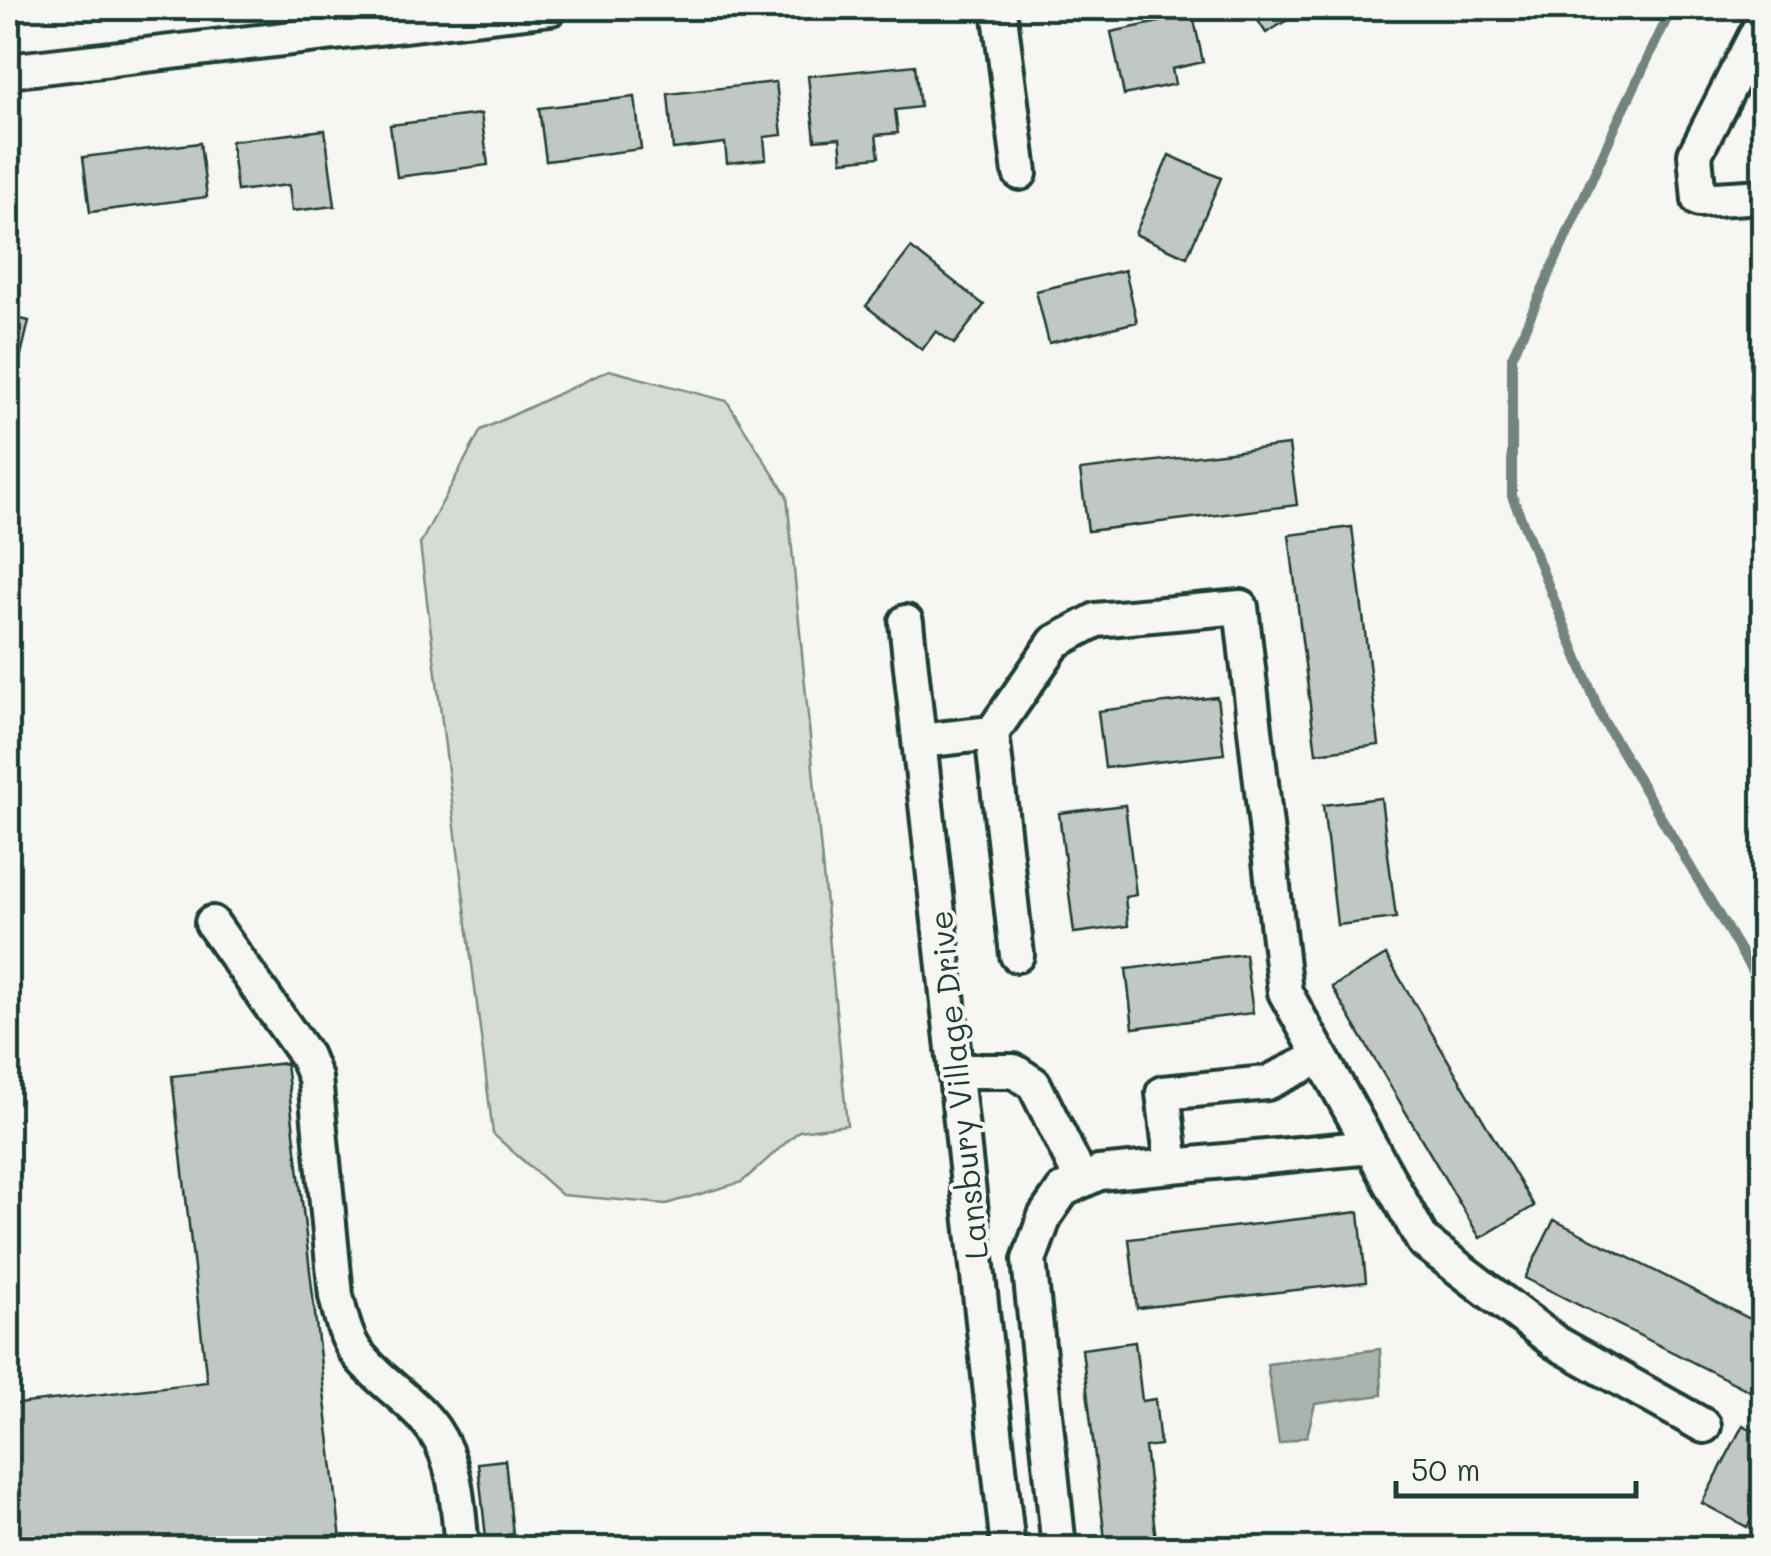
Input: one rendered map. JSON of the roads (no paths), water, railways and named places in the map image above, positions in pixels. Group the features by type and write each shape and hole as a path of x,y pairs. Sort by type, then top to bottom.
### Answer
{"street":[{"path":"8,71 492,11 551,8"},
{"path":"1000,8 1020,173"},
{"path":"1759,35 1696,154 1700,200 1764,196"},
{"path":"1018,955 992,733 1055,642 1096,620 1241,607 1285,992 1423,1242 1555,1342 1704,1426"},
{"name":"Lansbury Village Drive","path":"906,622 1008,1548"},
{"path":"920,741 992,733"},
{"path":"212,923 296,1042 315,1078 336,1296 344,1328 355,1352 434,1430 448,1458 462,1548"},
{"path":"1172,1165 1163,1092 1266,1084 1320,1057"},
{"path":"955,1071 1014,1070 1034,1084 1082,1181"},
{"path":"1059,1548 1029,1260 1045,1216 1064,1190 1098,1173 1370,1147"}],"waterway":[{"path":"1672,8 1512,357 1512,496 1602,718 1764,991"}]}
